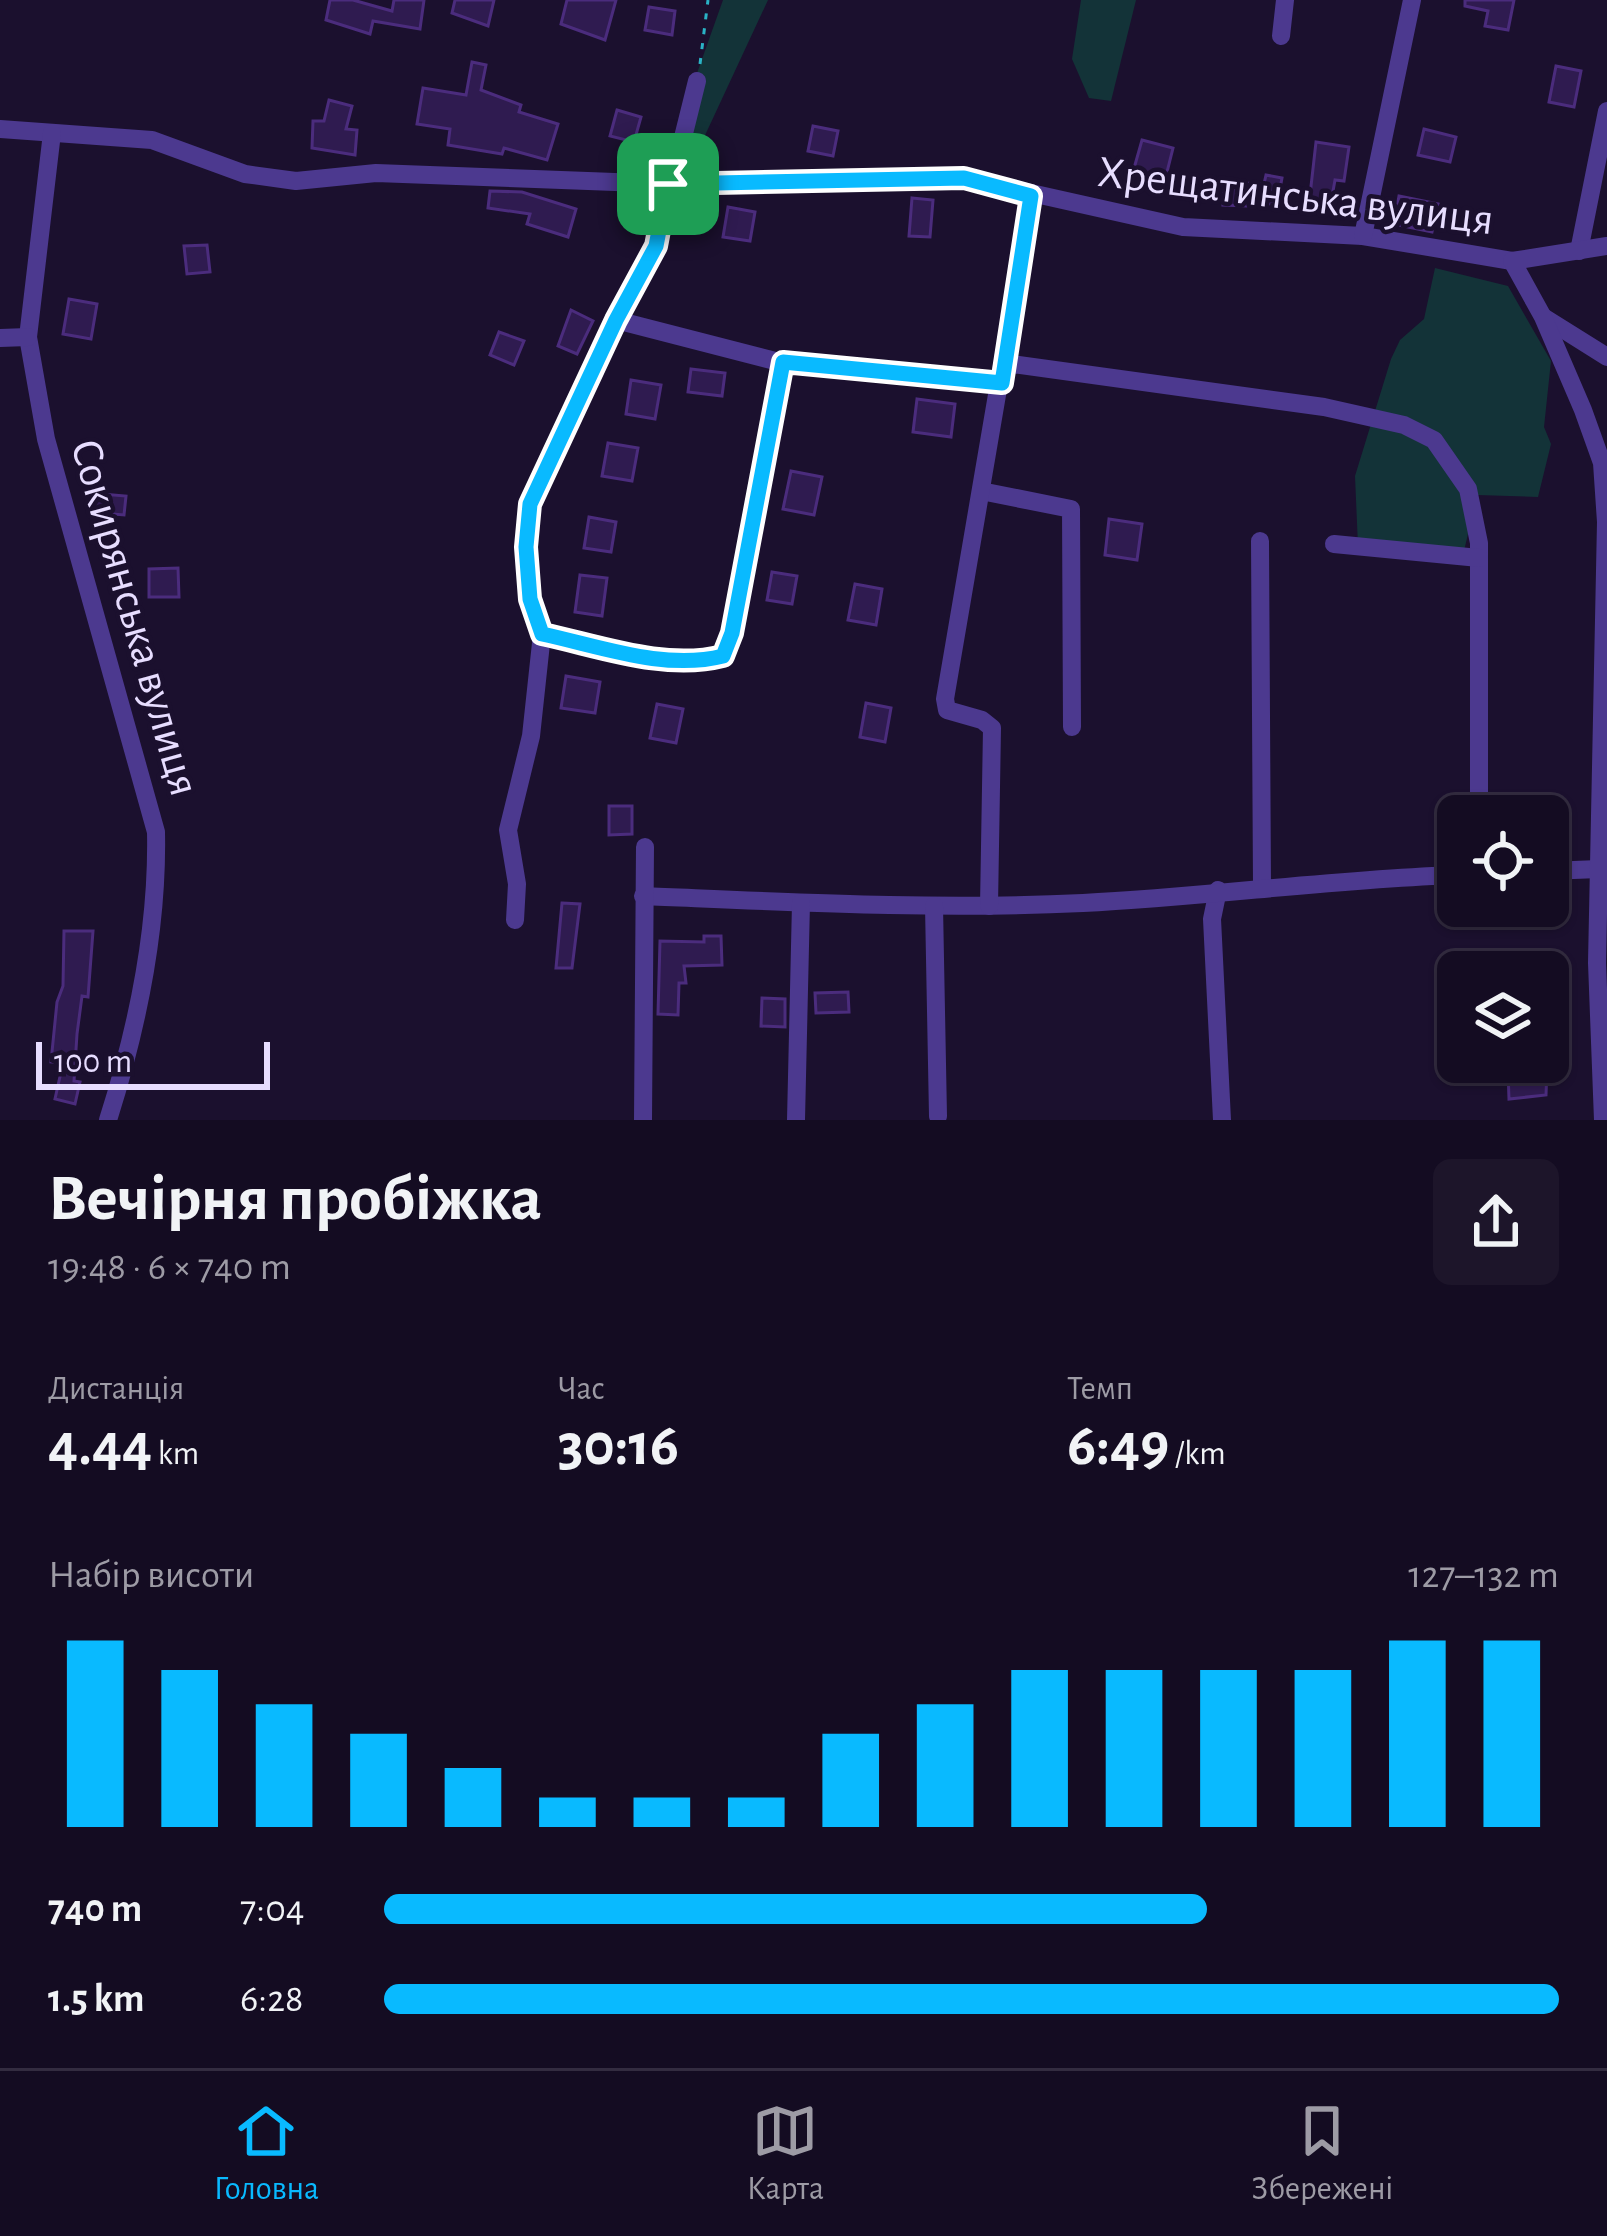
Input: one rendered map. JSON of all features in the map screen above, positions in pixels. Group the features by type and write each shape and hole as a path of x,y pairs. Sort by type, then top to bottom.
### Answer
{"street":[{"path":"1281,36 1285,0"},
{"path":"1363,236 1410,0"},
{"path":"515,920 517,884 508,830 531,736 542,634 529,582 530,504 656,246 697,81"},
{"path":"1579,251 1607,111"},
{"name":"Хрещатинська вулиця","path":"0,128 152,140 245,174 296,181 376,173 668,184 964,178 1183,226 1363,236 1512,261 1607,246"},
{"name":"Сокирянська вулиця","path":"52,133 28,337 46,439 156,832 157,871 130,1049 108,1120"},
{"path":"989,906 992,728 982,720 947,710 946,699 1031,196"},
{"path":"1512,261 1544,317 1602,463 1606,522 1599,869 1604,1120"},
{"path":"1544,317 1607,357"},
{"path":"616,320 783,362 1004,373 1324,407 1404,424 1434,440 1468,489 1479,558 1479,795"},
{"path":"0,338 28,337"},
{"path":"542,634 668,660 696,663 723,656 732,633 783,362"},
{"path":"981,490 1072,509 1072,727"},
{"path":"1260,541 1262,886"},
{"path":"1334,544 1479,558"},
{"path":"643,1120 644,847"},
{"path":"1569,870 1599,869"},
{"path":"643,896 989,906 1437,876"},
{"path":"1218,890 1212,919 1222,1120"},
{"path":"796,1120 801,903"},
{"path":"934,907 938,1116"}],"path":[{"path":"697,81 708,0"}],"green space":[{"path":"723,0 768,0 694,159 669,152"},
{"path":"1081,0 1136,0 1111,101 1089,98 1072,59"},
{"path":"1435,268 1508,286 1551,361 1544,427 1551,444 1538,497 1477,495 1464,551 1358,546 1355,476 1391,359 1400,340 1424,319"}],"building":[{"path":"330,0 353,0 392,11 394,0 424,0 420,29 373,21 370,34 326,20"},
{"path":"455,0 494,0 488,26 452,13"},
{"path":"567,0 616,0 605,40 561,24"},
{"path":"1465,0 1514,0 1508,30 1485,26 1488,11 1465,6"},
{"path":"649,7 675,11 672,35 645,30"},
{"path":"472,62 486,65 481,90 521,105 519,112 558,124 547,160 504,148 502,154 448,145 450,129 417,124 423,88 466,95"},
{"path":"1556,66 1581,71 1574,107 1549,102"},
{"path":"329,100 352,106 346,129 357,130 355,155 312,148 313,121 324,121"},
{"path":"617,110 641,117 634,142 610,136"},
{"path":"813,126 838,131 833,156 808,151"},
{"path":"1424,129 1456,137 1450,162 1418,155"},
{"path":"1142,140 1173,148 1165,180 1133,172"},
{"path":"1316,142 1349,147 1344,181 1335,180 1330,208 1309,204"},
{"path":"1266,175 1282,178 1277,205 1247,200 1246,206 1223,205 1224,182 1264,184"},
{"path":"490,191 522,192 576,209 568,237 527,224 530,214 488,208"},
{"path":"1399,196 1438,204 1432,232 1394,224"},
{"path":"912,198 933,200 930,237 909,236"},
{"path":"728,207 755,212 750,241 723,237"},
{"path":"207,245 210,272 187,274 184,246"},
{"path":"69,299 97,304 91,339 63,334"},
{"path":"571,310 593,321 577,354 558,346"},
{"path":"499,332 524,341 514,365 490,355"},
{"path":"691,369 725,373 722,396 688,392"},
{"path":"631,380 661,385 655,419 626,414"},
{"path":"917,399 955,404 951,437 913,432"},
{"path":"608,443 638,448 632,481 602,476"},
{"path":"791,471 822,477 814,515 783,509"},
{"path":"90,493 126,496 124,515 88,512"},
{"path":"589,517 616,522 611,552 584,548"},
{"path":"1109,519 1142,524 1137,560 1105,555"},
{"path":"178,568 179,597 149,597 149,569"},
{"path":"772,572 797,576 792,604 767,600"},
{"path":"580,575 607,578 602,616 575,612"},
{"path":"855,584 882,589 876,625 848,620"},
{"path":"566,676 600,682 595,713 561,708"},
{"path":"866,703 891,708 885,742 860,737"},
{"path":"657,704 683,709 676,743 650,738"},
{"path":"609,806 632,806 632,834 609,835"},
{"path":"562,903 580,904 572,968 556,968"},
{"path":"64,931 93,931 88,997 82,996 77,1034 74,1081 80,1082 75,1104 55,1099 63,1063 51,1062 63,986"},
{"path":"704,936 721,936 722,965 684,966 686,983 679,983 678,1015 658,1014 660,941 704,942"},
{"path":"848,992 849,1012 816,1013 815,993"},
{"path":"762,998 785,999 785,1027 761,1026"},
{"path":"1508,1083 1546,1083 1546,1095 1509,1099"}],"route":[{"path":"964,178 1031,196 1002,383 783,362 732,633 723,656 696,663 542,634 530,599 526,547 530,504 656,246 668,184 964,178"}]}
